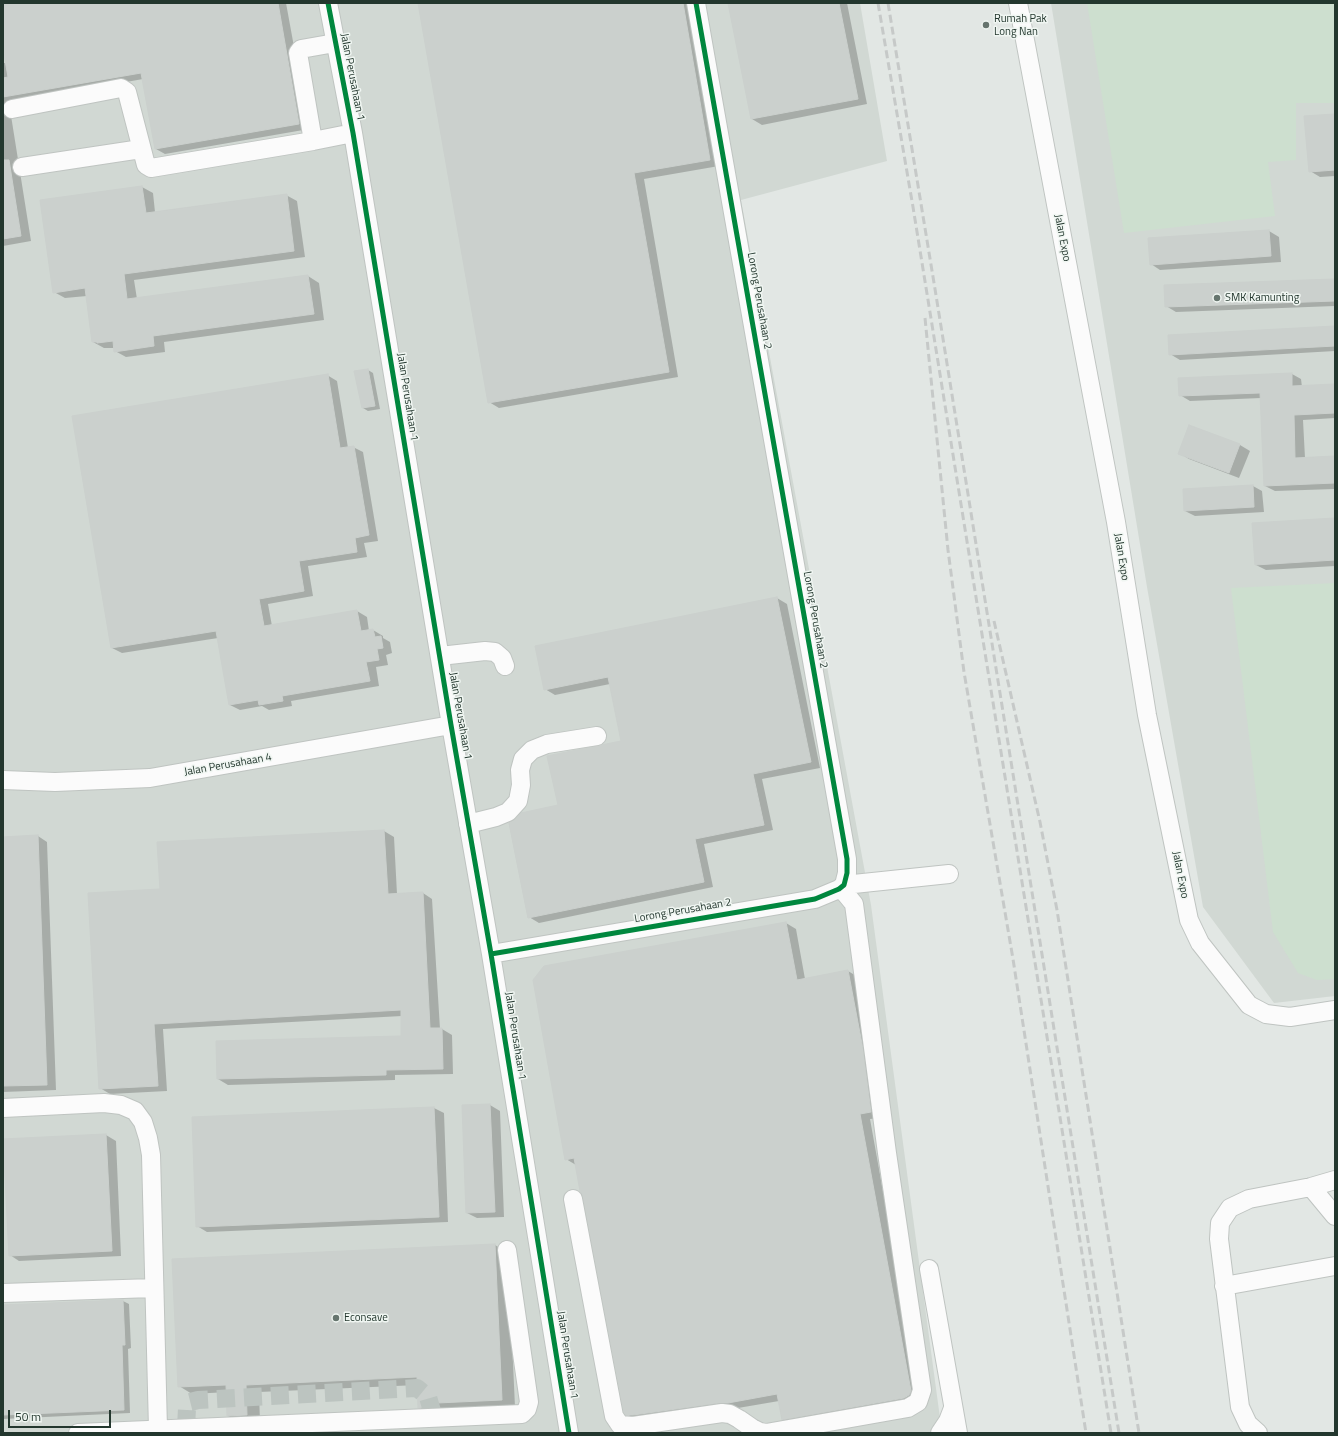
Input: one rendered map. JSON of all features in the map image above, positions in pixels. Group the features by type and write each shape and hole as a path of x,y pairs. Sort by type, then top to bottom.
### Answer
{"street":[{"name":"Jalan Perusahaan 1","path":"328,3 353,133 451,725 491,954 569,1433"},
{"name":"Lorong Perusahaan 2","path":"491,954 815,899 833,893 841,887 848,873 696,3"},
{"name":"Jalan Expo","path":"1018,3 1114,514 1147,715 1188,920 1200,943 1249,1005 1266,1014 1290,1017 1335,1010"},
{"path":"313,141 298,53 301,49 335,43"},
{"path":"12,109 121,88 127,92 146,165 151,168 353,133"},
{"path":"22,167 141,149"},
{"path":"440,656 485,650 495,652 502,658 505,666"},
{"name":"Jalan Perusahaan 4","path":"3,780 55,782 150,778 451,725"},
{"path":"468,824 502,815 508,812 518,801 521,786 520,770 523,759 532,750 547,744 597,736"},
{"path":"573,1199 614,1416 620,1426 633,1426 730,1414 739,1418 752,1428 766,1433 908,1408 918,1402 922,1390 886,1145 854,904 841,887 949,874"},
{"path":"3,1108 104,1104 121,1105 135,1112 143,1122 151,1155 158,1429"},
{"path":"1258,1433 1248,1424 1240,1407 1224,1286 1220,1223 1230,1208 1249,1199 1311,1187 1335,1180"},
{"path":"1311,1187 1335,1216"},
{"path":"78,1433 186,1428 336,1428 427,1423 522,1414 527,1409 529,1402 507,1250"},
{"path":"1224,1286 1335,1266"},
{"path":"929,1269 958,1433"},
{"path":"3,1293 154,1288"},
{"path":"940,1433 948,1421 953,1408"}],"shaded area":[{"path":"3,3 860,3 887,161 741,200 871,905 942,1433 3,1433"},
{"name":"SMK Kamunting","path":"1051,3 1335,3 1335,996 1274,1003 1203,907 1147,587"}],"green space":[{"path":"1087,3 1335,3 1335,103 1296,103 1296,160 1268,162 1275,216 1124,233"},
{"path":"1335,583 1335,979 1317,980 1298,973 1273,932 1231,588"}],"building":[{"path":"3,3 278,3 299,124 155,149 141,73 3,97 3,78 8,77 3,49"},
{"path":"418,3 683,3 710,160 634,173 669,372 488,403"},
{"path":"728,3 839,3 858,99 751,119"},
{"path":"1335,114 1335,170 1309,172 1304,116"},
{"path":"3,160 9,160 21,236 3,239"},
{"path":"142,186 146,213 287,194 294,251 124,274 127,299 308,275 314,314 153,336 154,346 114,352 113,341 97,343 92,342 85,288 53,293 40,200"},
{"path":"1269,230 1271,256 1150,265 1148,238"},
{"path":"1335,279 1335,301 1165,307 1164,285"},
{"path":"1335,326 1335,346 1169,355 1168,335"},
{"path":"368,369 375,406 362,408 354,371"},
{"path":"1292,373 1292,386 1335,384 1335,413 1294,415 1295,458 1335,456 1335,483 1264,486 1260,393 1179,396 1178,378"},
{"path":"328,374 340,448 354,446 369,535 355,538 357,552 299,561 304,591 259,599 264,626 357,610 361,631 373,629 375,637 381,636 383,648 377,649 379,660 366,662 370,681 282,696 283,701 259,705 258,700 229,705 216,631 111,648 72,416"},
{"path":"1189,425 1240,444 1229,473 1178,454"},
{"path":"1253,485 1254,507 1184,511 1183,489"},
{"path":"1335,518 1335,560 1255,565 1252,523"},
{"path":"777,597 811,762 753,774 764,825 695,839 704,882 528,918 509,823 516,819 521,813 558,805 547,756 621,741 608,677 544,690 535,646"},
{"path":"384,830 388,894 423,892 430,1028 442,1028 443,1069 386,1070 386,1075 217,1079 216,1041 401,1036 401,1010 154,1024 158,1086 99,1089 88,893 160,889 157,842"},
{"path":"38,835 47,1085 3,1086 3,837"},
{"path":"786,922 797,980 848,970 863,1049 871,1112 860,1114 911,1391 909,1395 904,1398 782,1420 777,1394 728,1403 626,1415 624,1412 583,1197 580,1191 574,1158 565,1160 533,980 544,966"},
{"path":"490,1104 495,1212 466,1213 462,1105"},
{"path":"434,1107 439,1217 196,1227 192,1117"},
{"path":"106,1134 112,1251 9,1256 3,1139"},
{"name":"Econsave","path":"495,1244 502,1400 437,1403 437,1407 418,1408 417,1377 246,1385 247,1415 227,1416 226,1385 178,1387 172,1259"},
{"path":"123,1300 125,1345 122,1345 124,1410 3,1415 3,1305"}],"tunnel":[{"path":"186,1428 187,1408 190,1402 198,1400 417,1388 428,1397 434,1418"}],"railway":[{"path":"878,3 913,207 1111,1433"},
{"path":"888,3 1119,1433"},
{"path":"925,318 948,550 964,672 1013,959 1086,1433"},
{"path":"994,621 1040,822 1057,910 1139,1433"}],"cycle path":[{"path":"328,3 353,133 451,725 491,954 569,1433"},
{"path":"491,954 815,899 839,889 844,885 847,873 847,859 696,3"}],"place":[{"name":"Rumah Pak Long Nan","path":"986,25"},
{"name":"SMK Kamunting","path":"1217,298"},
{"name":"Econsave","path":"336,1318"}]}
